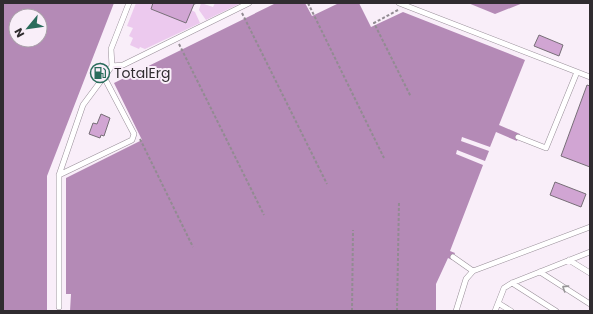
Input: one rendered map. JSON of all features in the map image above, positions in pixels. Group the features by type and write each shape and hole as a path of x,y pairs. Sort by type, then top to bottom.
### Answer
{"lane":[{"path":"59,307 59,175 83,105 112,66 111,49 129,3"},
{"path":"112,66 123,64 249,3"},
{"path":"399,3 590,77"},
{"path":"518,137 546,148 577,72"},
{"path":"59,175 132,140 134,134 104,77"},
{"path":"456,311 466,279 473,271 590,227"},
{"path":"495,311 504,288 512,283 590,252"},
{"path":"453,257 473,271"},
{"path":"569,260 590,273"},
{"path":"540,272 590,304"},
{"path":"512,283 556,311"},
{"path":"498,303 511,311"}],"path":[{"path":"308,3 384,158"},
{"path":"406,6 374,23 411,97"},
{"path":"244,17 327,184"},
{"path":"181,48 264,216"},
{"path":"140,139 193,247"},
{"path":"397,311 399,201"},
{"path":"352,311 353,230"}],"shaded area":[{"path":"3,3 114,3 47,176 47,311 3,311"},
{"path":"136,3 153,3 151,9 186,23 191,10 195,12 200,23 145,49 140,47 139,49 130,45 133,38 129,36 133,28 127,26"},
{"path":"201,3 213,7 215,3 241,3 206,20 199,10"},
{"path":"276,3 305,3 312,16 339,3 359,3 371,27 403,12 525,60 499,125 520,134 517,141 496,132 490,147 462,137 461,141 489,151 485,161 457,150 456,154 483,165 450,251 455,253 452,260 448,258 436,284 436,311 70,311 71,294 66,294 66,178 142,140 114,83"},
{"path":"468,3 523,3 495,14"}],"building":[{"path":"153,3 198,3 194,4 186,23 151,9"},
{"path":"539,35 563,45 559,56 534,46"},
{"name":"TotalErg","path":"100,63 107,66 100,82 93,79"},
{"path":"587,85 590,86 590,167 561,156"},
{"path":"101,114 110,118 104,136 101,135 100,138 89,134 93,123 97,124"},
{"path":"555,182 586,194 581,207 550,195"}],"place":[{"name":"TotalErg","path":"100,73"}]}
